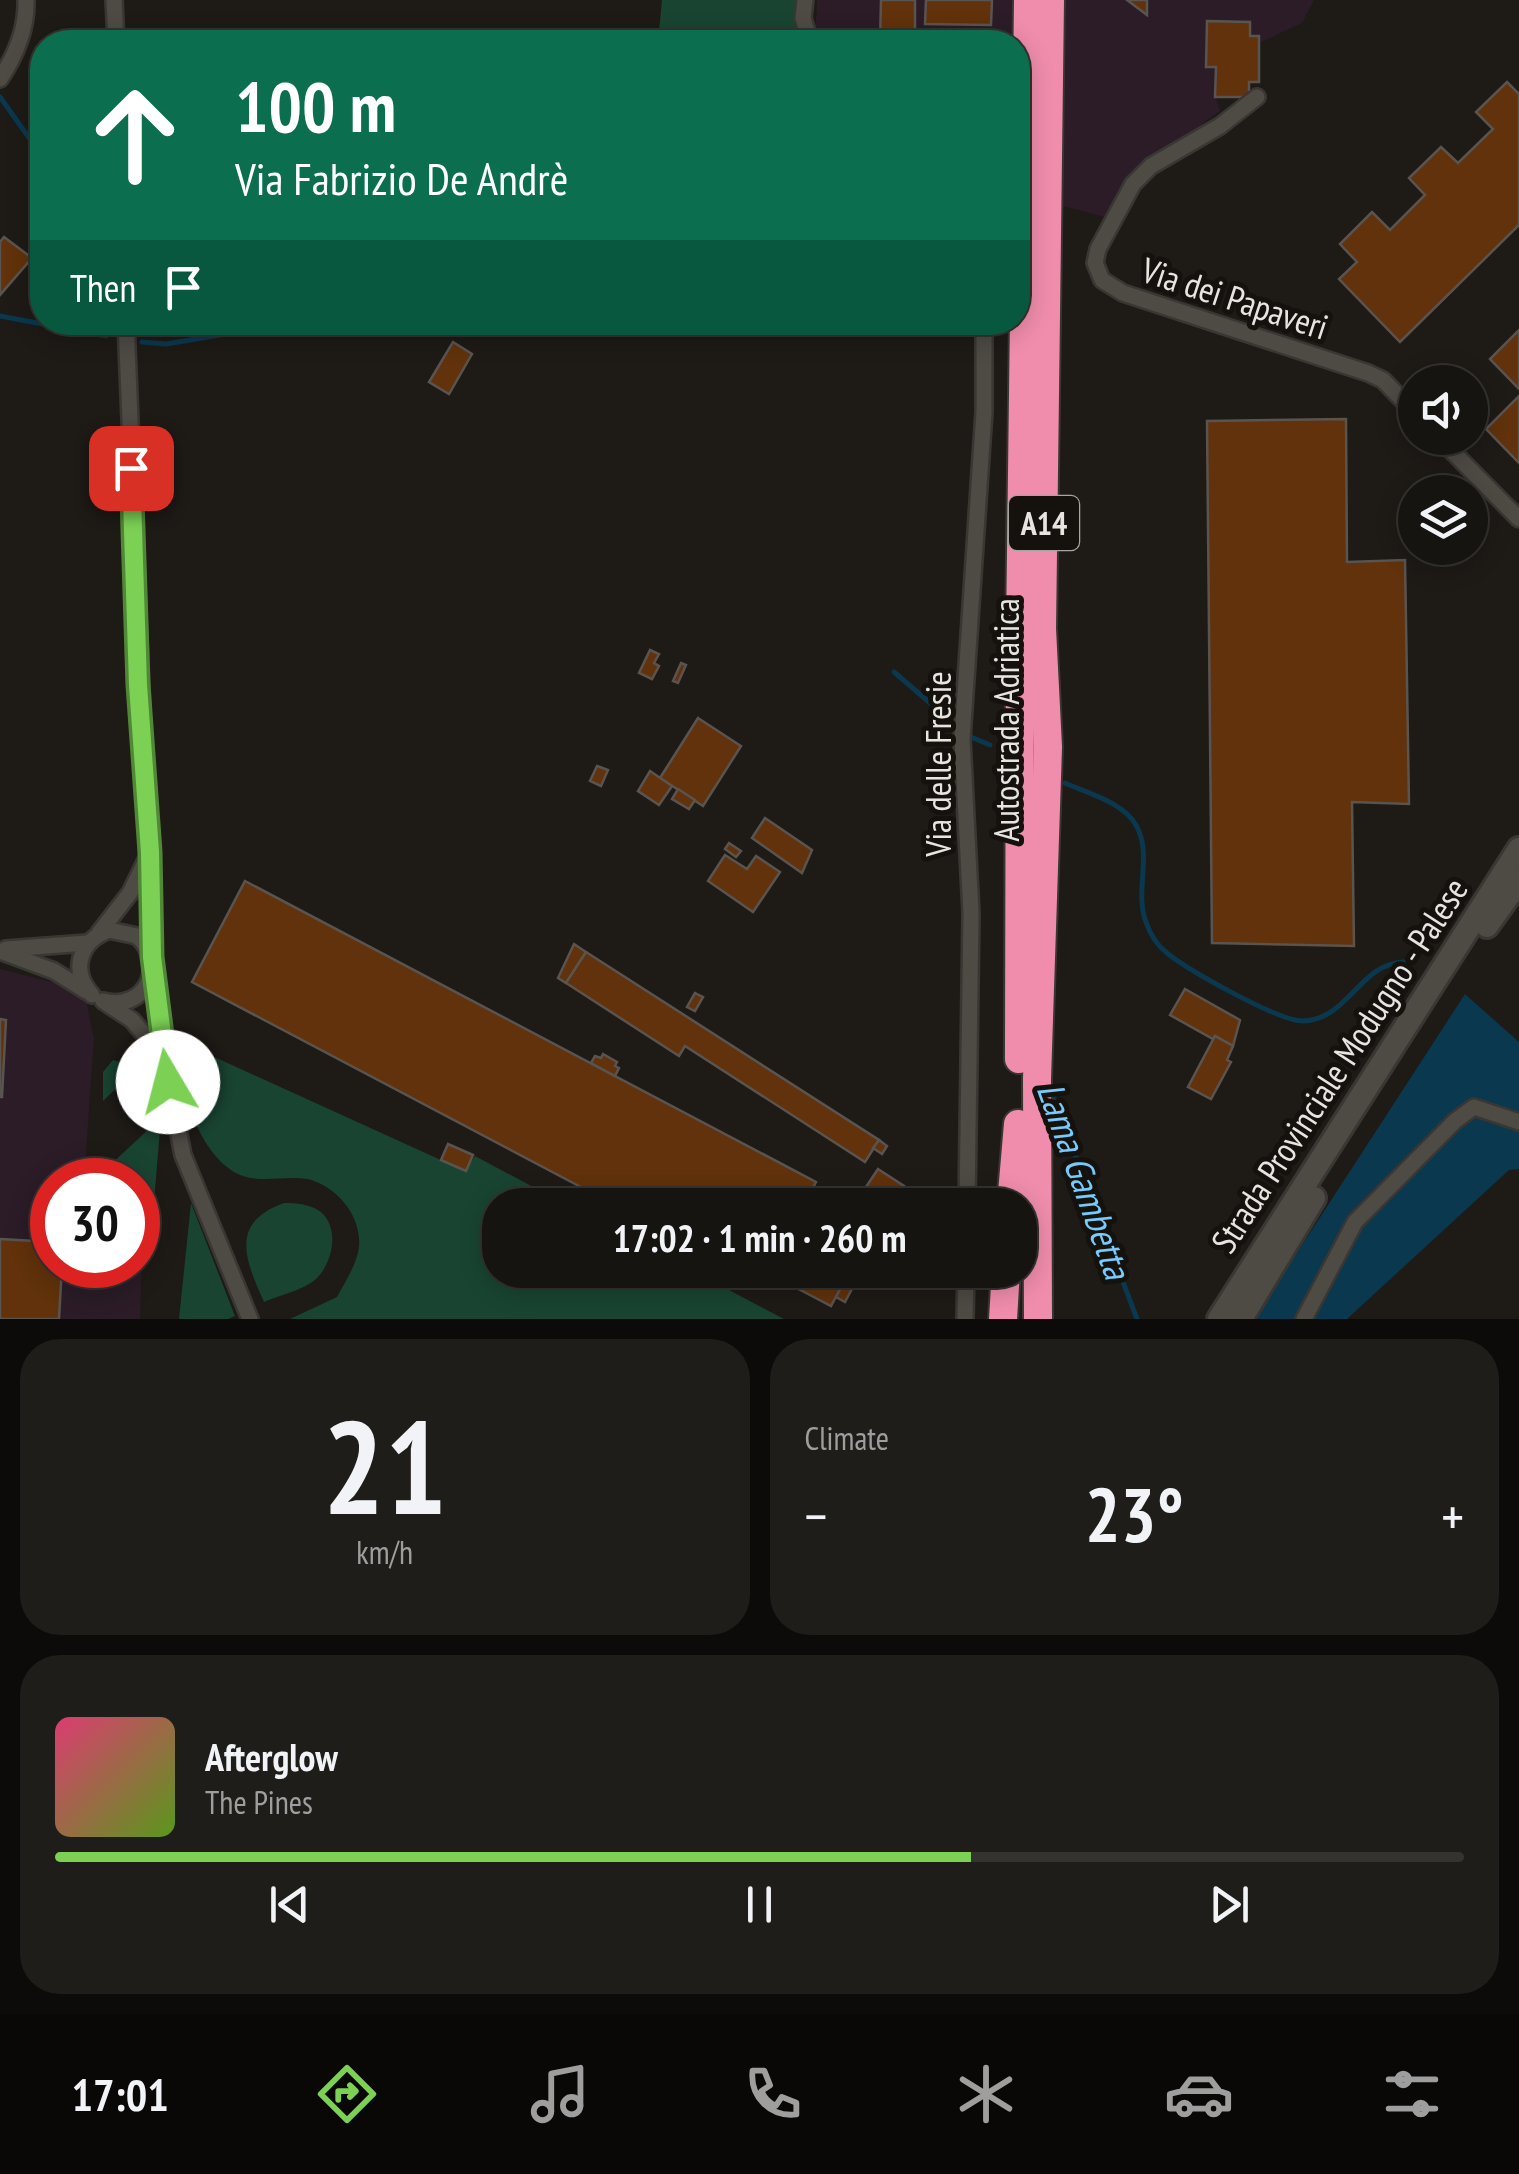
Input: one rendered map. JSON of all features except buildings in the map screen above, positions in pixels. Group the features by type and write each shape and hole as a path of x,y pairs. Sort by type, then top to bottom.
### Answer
{"highway":[{"name":"Autostrada Adriatica","path":"1028,0 1028,30"},
{"name":"Autostrada Adriatica","path":"1040,1079 1048,747 1042,630 1050,0"},
{"name":"Autostrada Adriatica","path":"1020,1188 1024,335"},
{"name":"A14","path":"1038,1319 1040,1079"},
{"name":"A14","path":"1040,1079 1048,1111 1052,1319"},
{"name":"A14","path":"1012,1188 1018,1124"},
{"path":"1003,1319 1005,1288"},
{"name":"Autostrada Adriatica","path":"1021,1288 1022,1319"}],"main road":[{"name":"Strada Provinciale Modugno - Palese","path":"1218,1319 1519,849"},
{"name":"Strada Provinciale Modugno - Palese","path":"1241,1319 1342,1150 1519,882"}],"street":[{"path":"0,79 11,64 26,21 26,0"},
{"path":"114,0 115,30"},
{"path":"805,0 806,30"},
{"name":"Via dei Papaveri","path":"1257,97 1220,126 1141,174 1098,249 1096,271 1108,286 1123,293 1368,372 1383,380 1398,396"},
{"path":"126,335 152,963 164,1058 183,1155 248,1313"},
{"name":"Via delle Fresie","path":"966,1188 971,912 962,738 984,412 984,335"},
{"path":"1456,455 1519,519"},
{"path":"0,950 92,939 117,929 129,932 142,940 152,963 150,982 138,996 116,1004 98,998 80,977 79,965 92,939 130,893 150,852"},
{"path":"0,950 54,970 132,1020 164,1058"},
{"path":"1304,1319 1355,1222 1454,1121 1474,1107 1519,1122"},
{"path":"965,1319 966,1288"}],"shaded area":[{"path":"817,0 1013,0 1012,30 815,30"},
{"path":"1066,0 1314,0 1302,23 1259,43 1259,82 1249,82 1249,97 1216,97 1220,111 1203,123 1198,132 1137,169 1108,218 1063,206"},
{"path":"0,969 84,990 94,1039 86,1158 30,1158 30,1288 141,1288 140,1319 0,1319"}],"green space":[{"path":"662,0 805,0 809,30 659,30"},
{"path":"199,1050 465,1171 475,1156 535,1188 482,1188 482,1288 725,1288 784,1319 290,1319 337,1297 358,1253 359,1235 352,1213 337,1195 318,1182 249,1178 231,1170 201,1135 182,1092"},
{"path":"113,1060 123,1063 127,1078 103,1101 103,1072"},
{"path":"155,1078 161,1117 158,1158 118,1158 151,1127"},
{"path":"191,1203 235,1316 228,1319 179,1319"},
{"path":"284,1203 309,1206 322,1213 331,1228 332,1247 316,1279 264,1302 248,1258 248,1232 266,1211"}],"water":[{"path":"1465,994 1519,1042 1519,1169 1509,1170 1347,1319 1254,1319"}],"waterway":[{"name":"Lama Gambetta","path":"0,97 30,139"},
{"path":"0,316 30,322"},
{"path":"101,335 106,336"},
{"path":"142,342 166,344 220,335"},
{"path":"894,672 950,720"},
{"path":"971,737 990,745"},
{"path":"1065,783 1104,799 1130,817 1141,837 1143,910 1152,935 1178,961 1234,993 1274,1013 1303,1021 1332,1011 1376,972 1404,962"},
{"name":"Lama Gambetta","path":"1049,1086 1137,1319"}],"route":[{"path":"131,468 152,957 168,1082"}]}
